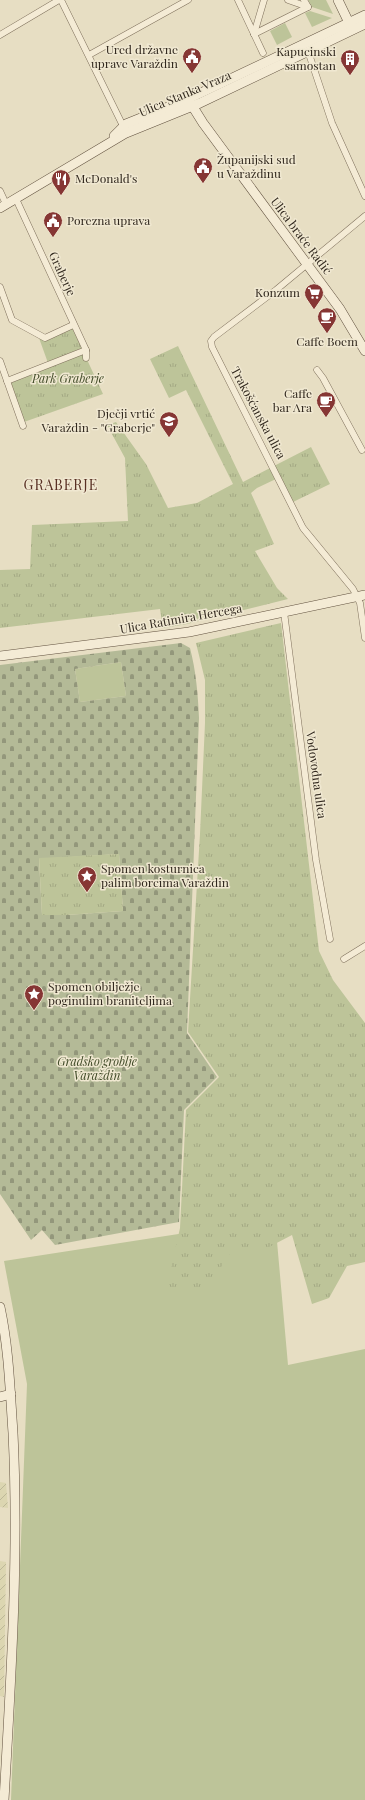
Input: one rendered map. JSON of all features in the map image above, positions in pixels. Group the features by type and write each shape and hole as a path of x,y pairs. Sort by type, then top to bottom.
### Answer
{"main road":[{"path":"338,0 351,26"},
{"path":"267,61 308,51 351,26 365,15"},
{"path":"267,61 351,26 365,24"},
{"name":"Ulica Stanka Vraza","path":"3,206 64,171 108,143 125,130 190,102 267,61"},
{"name":"Ulica braće Radić","path":"190,102 274,221 308,264 340,309 365,351"},
{"name":"Ulica Ratimira Hercega","path":"0,656 171,635 361,596"},
{"path":"0,1307 11,1394 16,1533 4,1800"},
{"path":"0,1397 11,1394"}],"street":[{"path":"0,34 60,0 89,55 125,130"},
{"path":"89,55 188,0"},
{"path":"238,0 267,61"},
{"path":"254,34 264,0"},
{"path":"288,0 308,7"},
{"path":"304,0 308,7"},
{"path":"254,34 308,7"},
{"path":"308,51 332,123 365,196"},
{"path":"0,191 3,206"},
{"name":"Graberje","path":"16,199 73,325 86,350 86,358"},
{"path":"308,264 365,216"},
{"name":"Trakošćanska ulica","path":"308,264 214,337 211,341 212,347 303,528 353,589 361,596"},
{"path":"0,287 12,320 28,330 44,338 73,325"},
{"path":"7,381 86,350"},
{"path":"0,361 23,426"},
{"path":"317,370 323,378 362,450"},
{"path":"361,596 365,638"},
{"name":"Vodovodna ulica","path":"284,612 315,852 330,939"},
{"path":"344,959 365,946"}],"shaded area":[{"path":"0,1482 6,1483 8,1508 0,1507"},
{"path":"0,1561 6,1562 4,1697 0,1696"}],"green space":[{"path":"308,0 326,0 333,14 312,7"},
{"path":"310,11 332,18 312,27 305,13"},
{"path":"285,23 292,37 277,45 270,31"},
{"name":"Park Graberje","path":"70,323 103,394 24,422 8,379 48,363 39,338"},
{"path":"178,346 243,482 311,447 330,484 291,503 278,478 257,488 251,493 274,544 255,551 277,588 288,599 187,624 163,628 160,609 0,628 0,570 30,569 32,525 128,521 125,458 107,425 116,422 146,464 168,508 197,503 233,484 186,390 169,398 150,359"},
{"path":"281,623 319,951 333,980 365,1023 365,1262 347,1266 329,1298 312,1304 292,1235 269,1247 233,1249 206,1290 166,1291 180,1228 186,1110 219,1077 188,1032 205,723 205,680 196,643"},
{"name":"Gradsko groblje Varaždin","path":"181,643 190,648 194,665 199,718 187,1033 217,1077 184,1110 179,1222 55,1245 42,1230 31,1240 0,1194 0,665","holes":["121,662 126,696 80,702 75,669","119,854 123,911 42,915 39,859"]},
{"path":"121,662 126,696 80,702 75,669"},
{"path":"119,854 123,911 42,915 39,858"},
{"path":"275,1219 288,1365 365,1349 365,1800 11,1800 27,1384 4,1261"}],"place":[{"name":"Ured državne uprave Varaždin","path":"192,74"},
{"name":"Kapucinski samostan","path":"350,76"},
{"name":"Županijski sud u Varaždinu","path":"203,184"},
{"name":"McDonald's","path":"61,196"},
{"name":"Porezna uprava","path":"53,238"},
{"name":"Konzum","path":"314,310"},
{"name":"Caffe Boem","path":"327,334"},
{"name":"Caffe bar Ara","path":"326,418"},
{"name":"Dječji vrtić Varaždin - \"Graberje\"","path":"169,438"},
{"name":"Spomen kosturnica palim borcima Varaždin","path":"87,893"},
{"name":"Spomen obilježje poginulim braniteljima","path":"34,1011"}],"district":[{"name":"GRABERJE","path":"61,485"}]}
